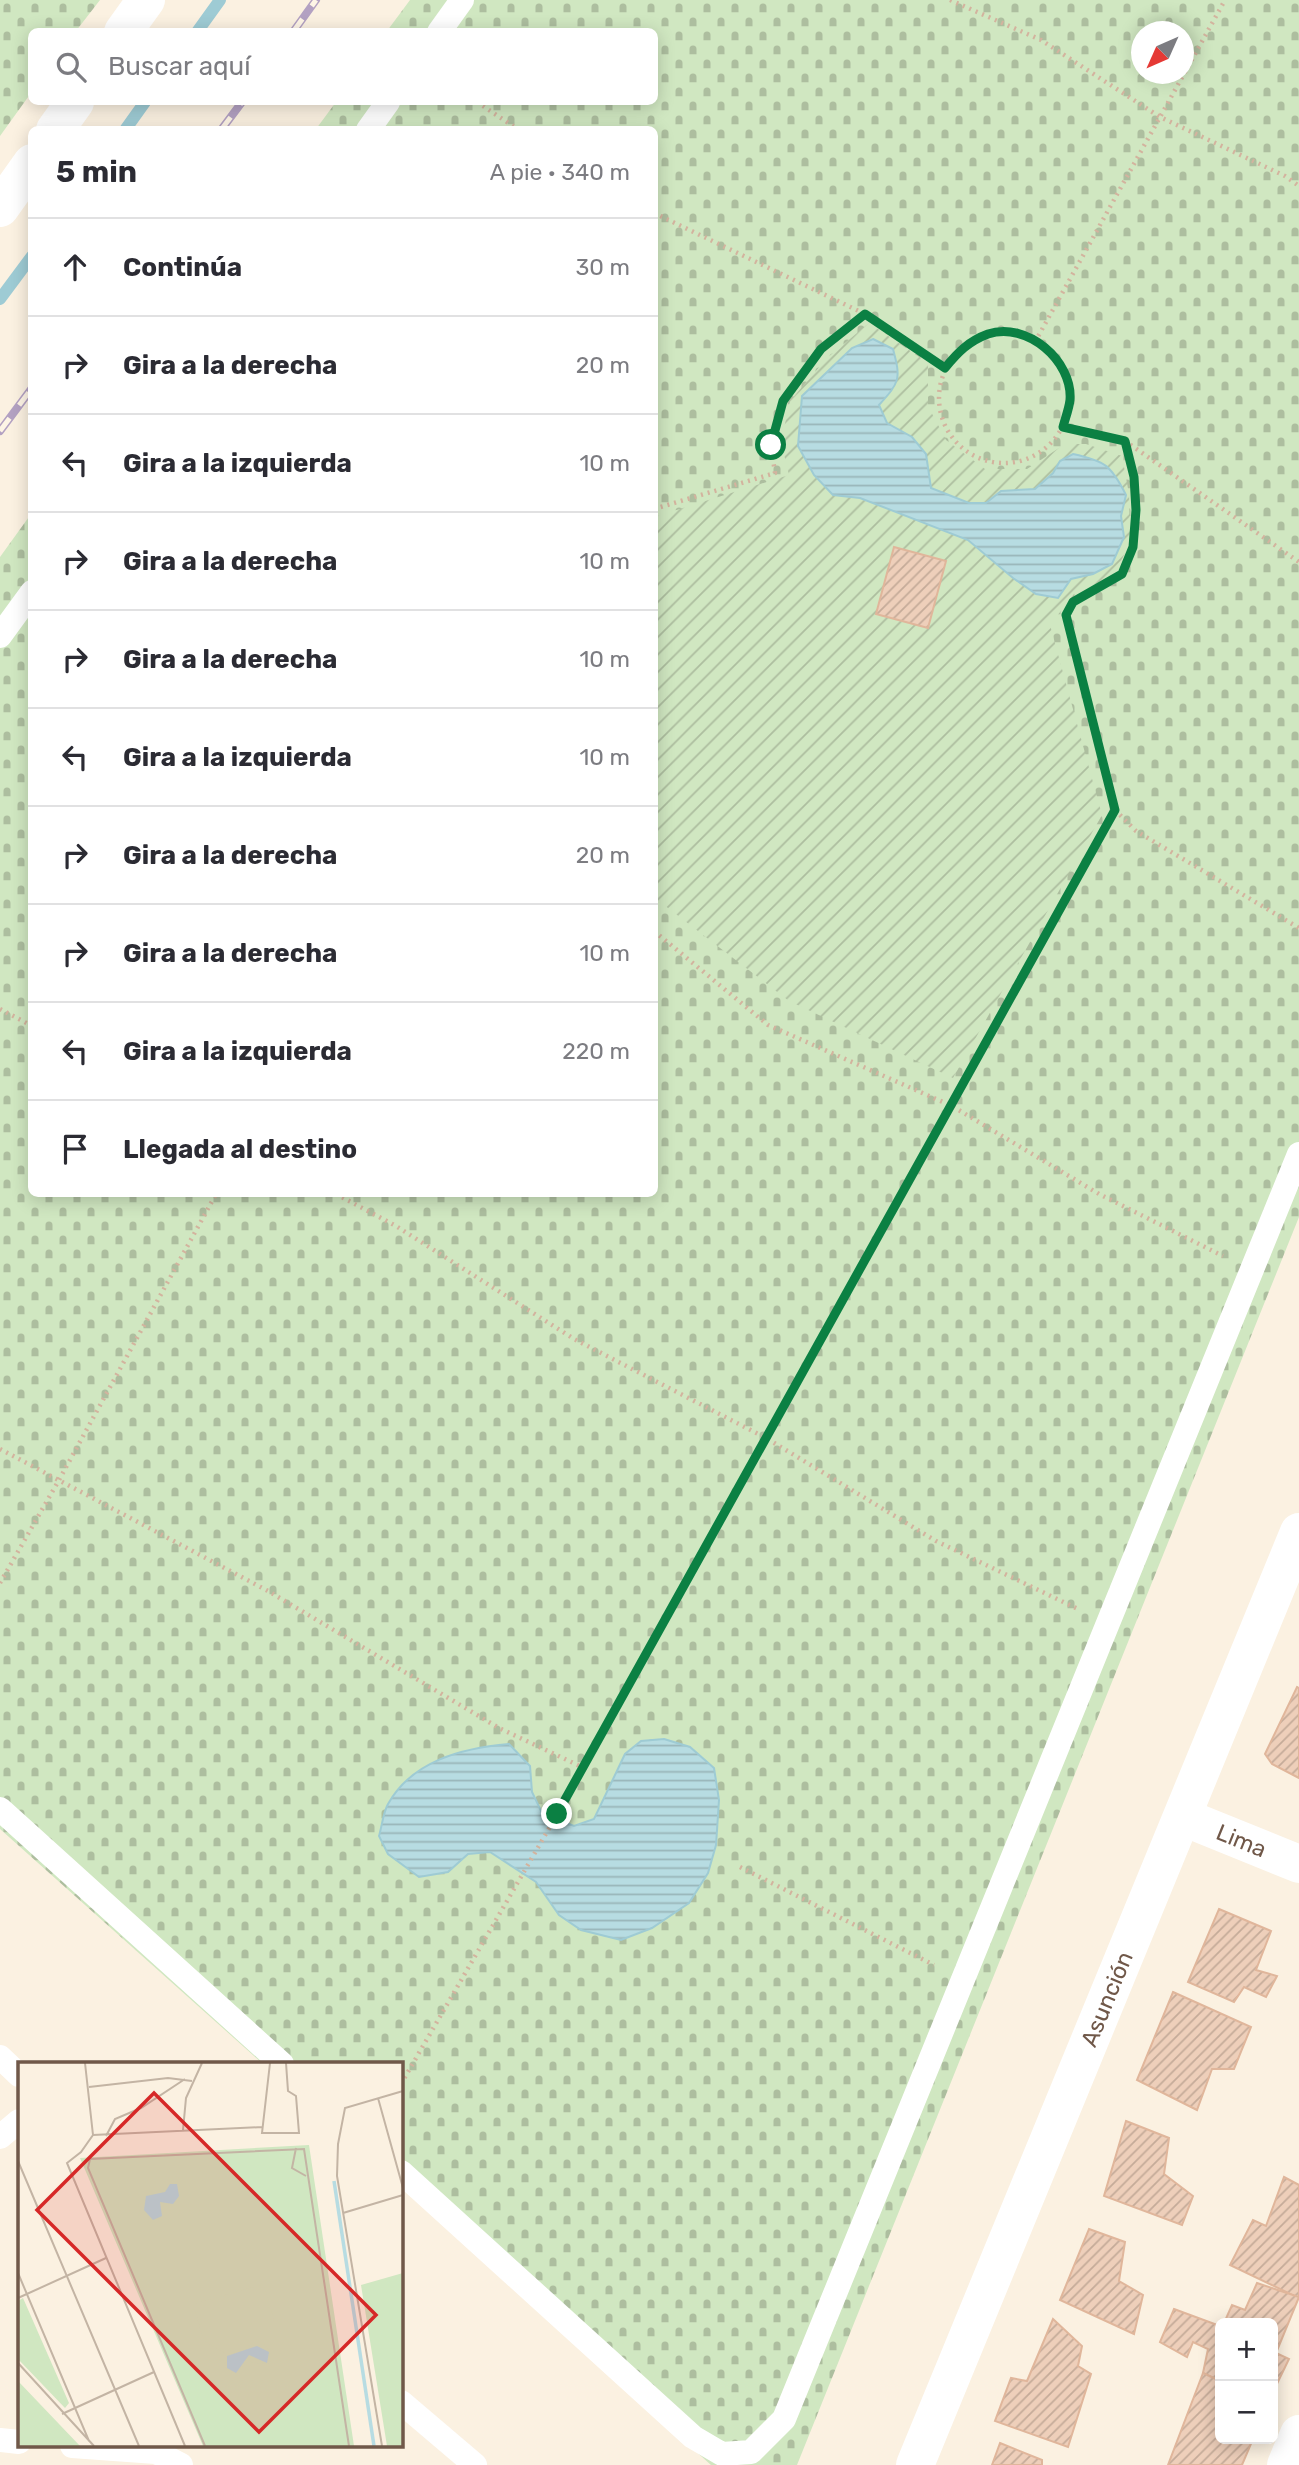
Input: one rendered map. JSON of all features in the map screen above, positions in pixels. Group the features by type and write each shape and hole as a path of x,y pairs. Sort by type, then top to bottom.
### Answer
{"street":[{"path":"127,28 145,0"},
{"path":"58,126 73,105"},
{"path":"0,208 28,169"},
{"name":"Asunción","path":"915,2465 1299,1532"},
{"name":"Lima","path":"1183,1817 1299,1864"},
{"path":"1286,2465 1299,2434"}],"lane":[{"path":"442,28 462,0"},
{"path":"371,126 386,105"},
{"path":"0,636 28,598"},
{"path":"402,2173 694,2437 722,2454 751,2452 783,2419 1299,1154"},
{"path":"0,1809 280,2062"},
{"path":"0,2057 18,2074"},
{"path":"0,2137 18,2122"},
{"path":"402,2403 475,2465"},
{"path":"0,2440 18,2442"},
{"path":"100,2448 156,2452 181,2465"}],"path":[{"path":"950,0 1041,40 1160,117 1285,176 1299,186"},
{"path":"1035,342 1225,0"},
{"path":"482,105 513,126"},
{"path":"658,215 865,314 945,368"},
{"path":"658,508 775,473 771,445 783,401 821,349 865,314"},
{"path":"991,333 1020,334 1035,342 1046,347 1064,370 1070,399 1063,427 1044,450 1017,462 988,461 962,448 944,424 938,396 945,368 964,345 991,333"},
{"path":"1063,427 1125,441 1299,562"},
{"path":"1125,441 1134,477 1136,510 1133,547 1122,574 1073,602 1066,615 1115,810 1136,831 1299,928"},
{"path":"402,2082 583,1768 1115,810"},
{"path":"658,934 768,1025 951,1105 1098,1194 1252,1270"},
{"path":"0,1009 28,1024"},
{"path":"0,1583 214,1197"},
{"path":"342,1197 396,1226 574,1339 766,1438 936,1541 1108,1624"},
{"path":"0,1449 268,1591 499,1728 583,1768"},
{"path":"740,1867 963,1979"}],"green space":[{"path":"0,0 100,0 78,28 28,28 28,97 0,136"},
{"path":"410,0 1299,0 1299,1217 797,2465 711,2465 402,2188 402,2062 261,2062 0,1829 0,557 28,518 28,1197 658,1197 658,126 318,126 334,105 658,105 658,28 389,28"},
{"path":"869,323 928,363 928,406 946,440 985,469 1027,469 1065,444 1086,444 1122,456 1129,494 1130,543 1114,575 1074,594 1050,625 1102,815 953,1078 789,1001 658,900 658,516 789,475 781,442 790,401 827,358"}],"water":[{"path":"873,339 893,349 898,374 895,385 879,405 887,423 912,437 926,454 931,488 969,503 986,503 1001,491 1035,489 1053,473 1060,461 1073,454 1093,459 1111,471 1126,495 1121,516 1124,537 1112,564 1093,574 1071,579 1058,598 1036,594 968,540 860,498 833,495 814,475 798,446 802,396 852,348"},
{"path":"664,1739 690,1747 714,1768 719,1800 716,1845 708,1873 689,1903 652,1928 621,1940 581,1930 559,1915 536,1882 490,1852 468,1854 448,1872 419,1877 388,1854 379,1836 388,1804 398,1789 424,1767 456,1753 509,1744 530,1766 532,1792 542,1813 574,1826 594,1819 625,1754 641,1741"}],"building":[{"path":"894,547 946,561 928,628 876,614"},
{"path":"1297,1687 1299,1778 1272,1764 1265,1754"},
{"path":"1219,1909 1271,1931 1256,1970 1277,1976 1266,1997 1244,1987 1234,2002 1188,1982"},
{"path":"1173,1992 1251,2027 1234,2069 1212,2069 1197,2110 1137,2080"},
{"path":"1126,2121 1169,2138 1164,2174 1193,2196 1182,2225 1104,2196"},
{"path":"1284,2177 1299,2185 1299,2298 1230,2265 1253,2220 1266,2226"},
{"path":"1089,2229 1125,2242 1119,2281 1143,2295 1134,2334 1060,2300"},
{"path":"1257,2283 1299,2297 1278,2348 1278,2318 1226,2318 1232,2305 1245,2310"},
{"path":"1174,2309 1215,2324 1215,2379 1203,2373 1208,2349 1193,2342 1187,2357 1160,2342"},
{"path":"1053,2319 1082,2346 1078,2366 1091,2374 1068,2447 995,2421 1011,2378 1027,2381"},
{"path":"1278,2354 1289,2359 1278,2382"},
{"path":"1203,2373 1215,2379 1215,2444 1251,2444 1242,2465 1168,2465"},
{"path":"1000,2443 1042,2460 1042,2465 992,2465"}],"waterway":[{"path":"200,28 220,0"},
{"path":"128,126 143,105"},
{"path":"0,299 28,261"}],"railway":[{"path":"296,28 316,0"},
{"path":"224,126 240,105"},
{"path":"0,431 28,393"}],"route":[{"path":"557,1814 1115,810 1066,615 1073,602 1122,574 1133,547 1136,510 1134,477 1125,441 1063,427 1070,399 1064,370 1046,347 1020,334 991,333 964,345 945,368 865,314 821,349 783,401 771,445"}]}
